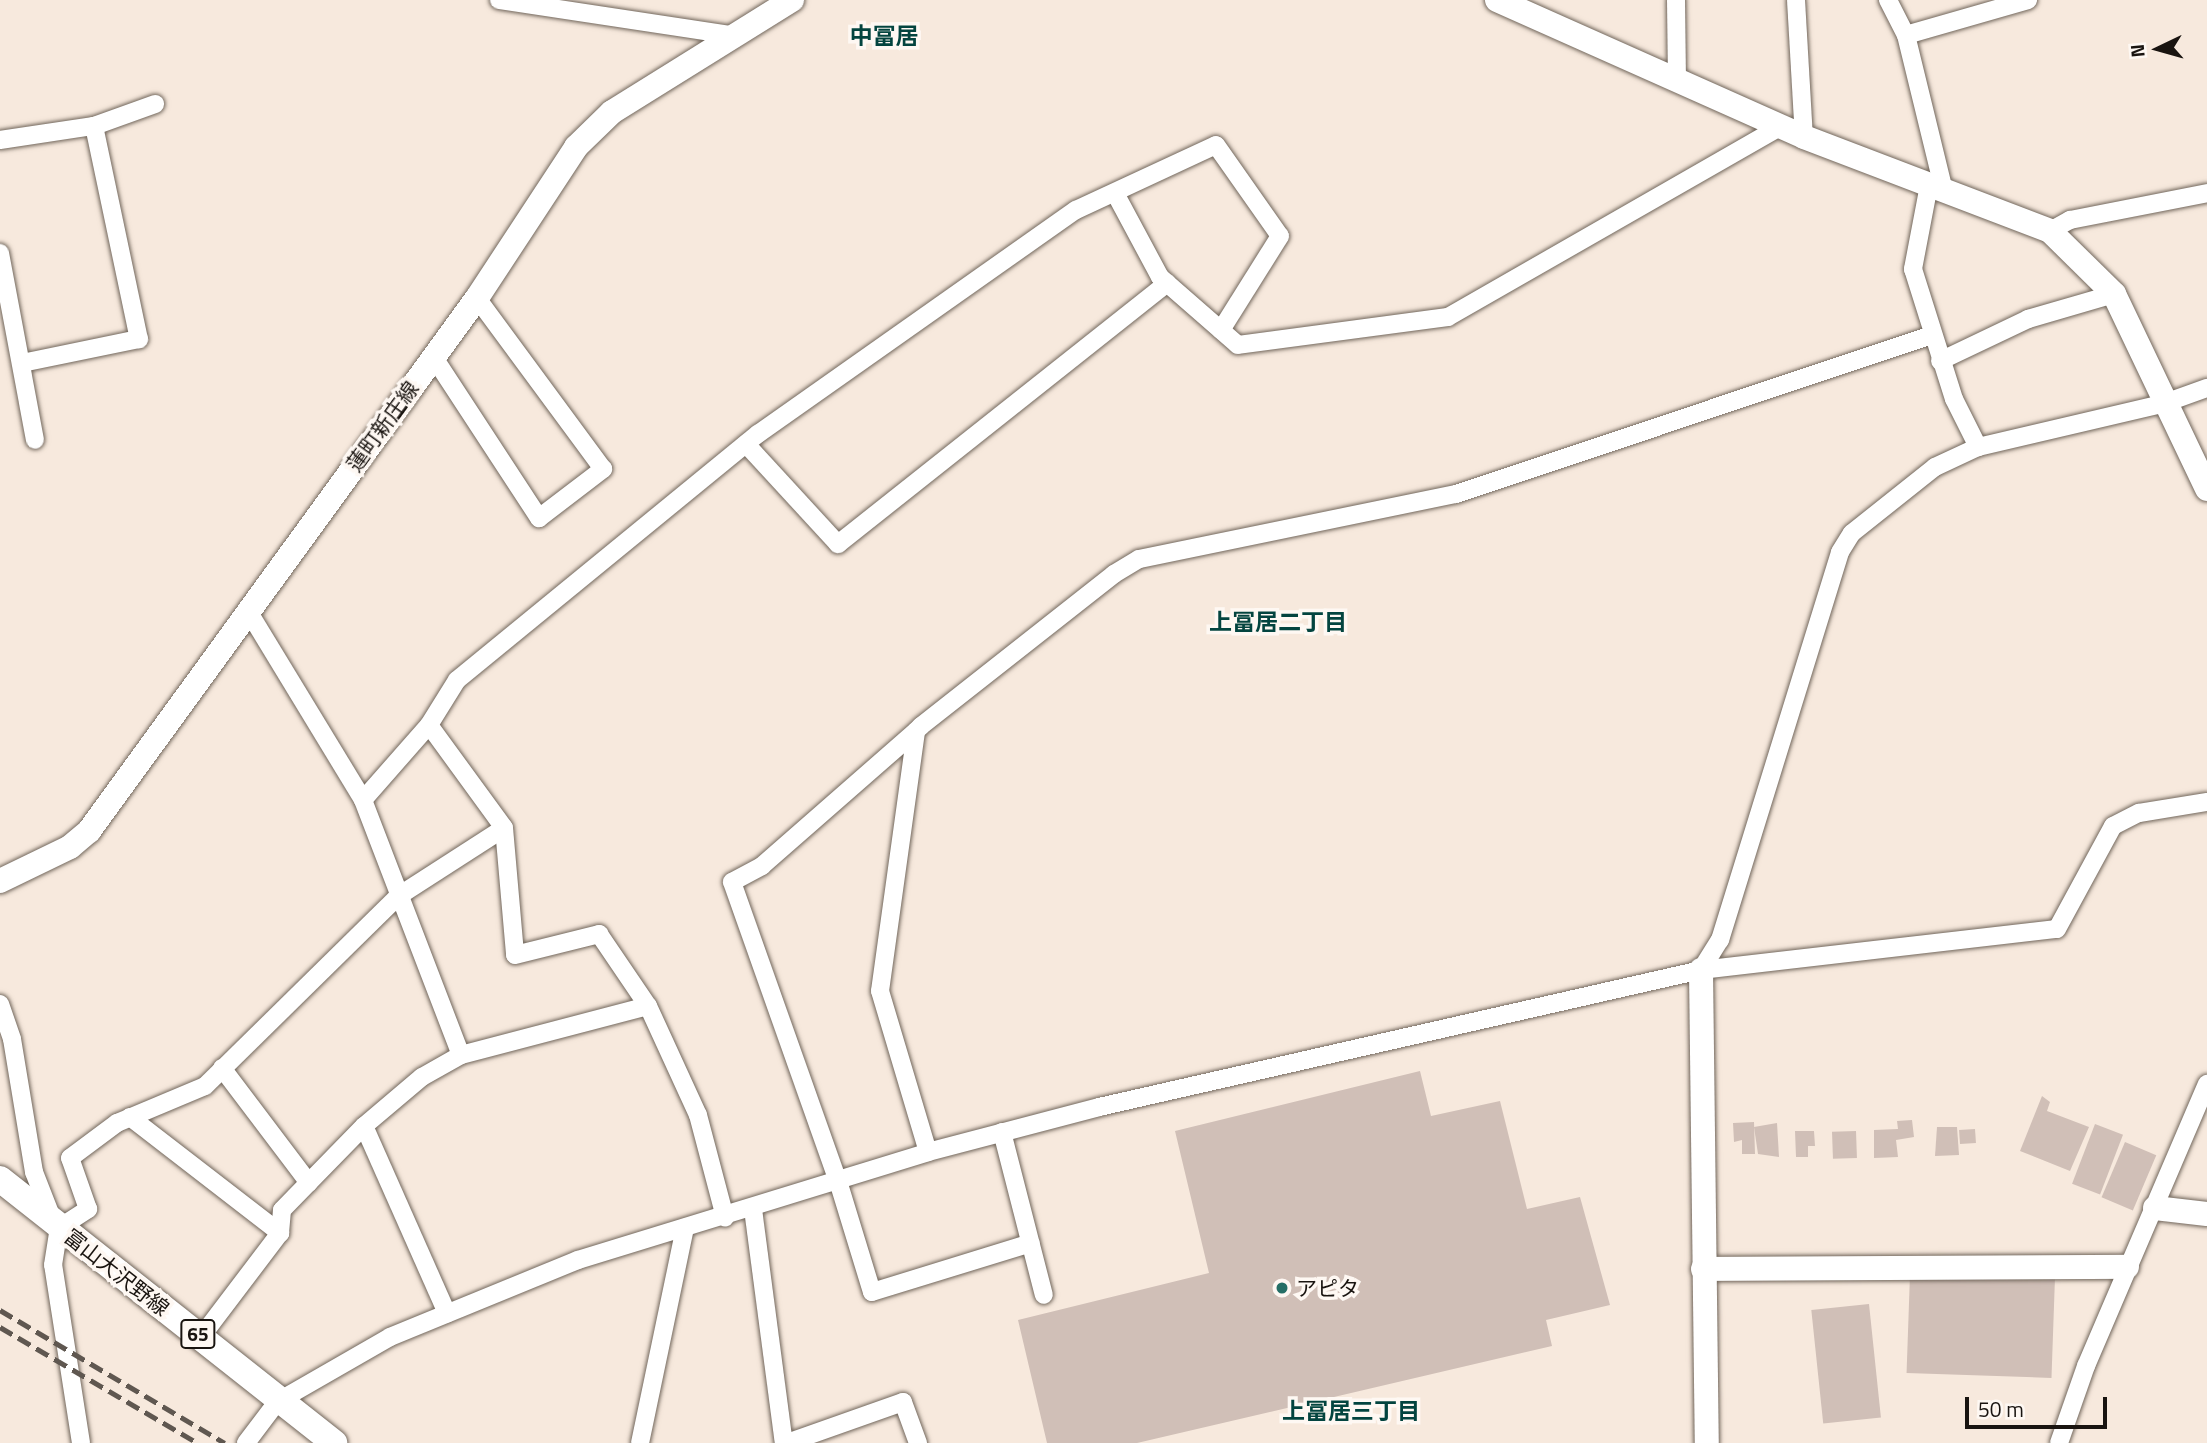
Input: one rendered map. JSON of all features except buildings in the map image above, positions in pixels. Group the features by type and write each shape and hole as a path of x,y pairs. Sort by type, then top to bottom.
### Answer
{"main road":[{"name":"富山大沢野線","path":"0,1179 201,1337 277,1402 334,1443"}],"street":[{"path":"499,0 738,36"},
{"name":"蓮町新庄線","path":"0,880 70,847 89,831 247,609 477,298 576,147 612,112 792,0"},
{"path":"1497,0 1780,127 2050,231 2114,294 2207,489"},
{"path":"1676,0 1678,79"},
{"path":"1796,0 1804,137"},
{"path":"1888,0 1906,35 1937,188 1913,269 1940,361 1978,447"},
{"path":"1906,35 2028,0"},
{"path":"0,140 94,127 155,104"},
{"path":"22,363 139,339 94,127"},
{"path":"1115,192 1167,283 1238,345 1448,317 1780,127"},
{"path":"363,800 429,725 457,680 746,443 1076,210 1216,145 1280,236 1221,330"},
{"path":"2050,231 2070,220 2207,193"},
{"path":"0,253 35,440"},
{"path":"746,443 838,544 1167,283"},
{"path":"1940,361 2028,319 2114,294"},
{"path":"433,356 539,518 603,469 477,298"},
{"path":"1031,1243 872,1292 838,1181 732,882 762,866 916,731 1114,574 1139,559 1456,494 1932,335"},
{"path":"1707,1443 1701,970 1720,940 1840,552 1852,533 1907,487 1935,467 1978,447 2165,403 2207,388"},
{"path":"247,609 363,800 397,897 461,1055"},
{"path":"429,725 504,828 515,955 599,934 648,1006 698,1115 725,1217"},
{"path":"916,731 880,992 928,1152"},
{"path":"246,1443 277,1402 390,1337 578,1261 753,1209 928,1152 1002,1132 1701,970 2057,929 2113,826 2138,813 2207,802"},
{"path":"59,1228 88,1209 70,1158 130,1117 205,1086 397,897 504,828"},
{"path":"0,1004 12,1039 40,1196 59,1228 53,1265 81,1443"},
{"path":"201,1337 280,1233 282,1210 364,1126 422,1077 461,1055 648,1006"},
{"path":"222,1068 309,1183"},
{"path":"2059,1443 2062,1427 2127,1267 2207,1084"},
{"path":"130,1117 280,1233"},
{"path":"364,1126 447,1313"},
{"path":"1002,1132 1044,1295"},
{"path":"2155,1208 2207,1214"},
{"path":"753,1209 785,1443 903,1402 918,1443"},
{"path":"640,1443 685,1228"},
{"path":"1703,1269 2127,1267"}],"railway":[{"path":"0,1310 225,1443"},
{"path":"0,1327 198,1443"}],"place":[{"name":"アピタ","path":"1282,1288"}],"district":[{"name":"中冨居","path":"884,36"},
{"name":"上冨居二丁目","path":"1278,622"},
{"name":"上冨居三丁目","path":"1351,1411"}]}
